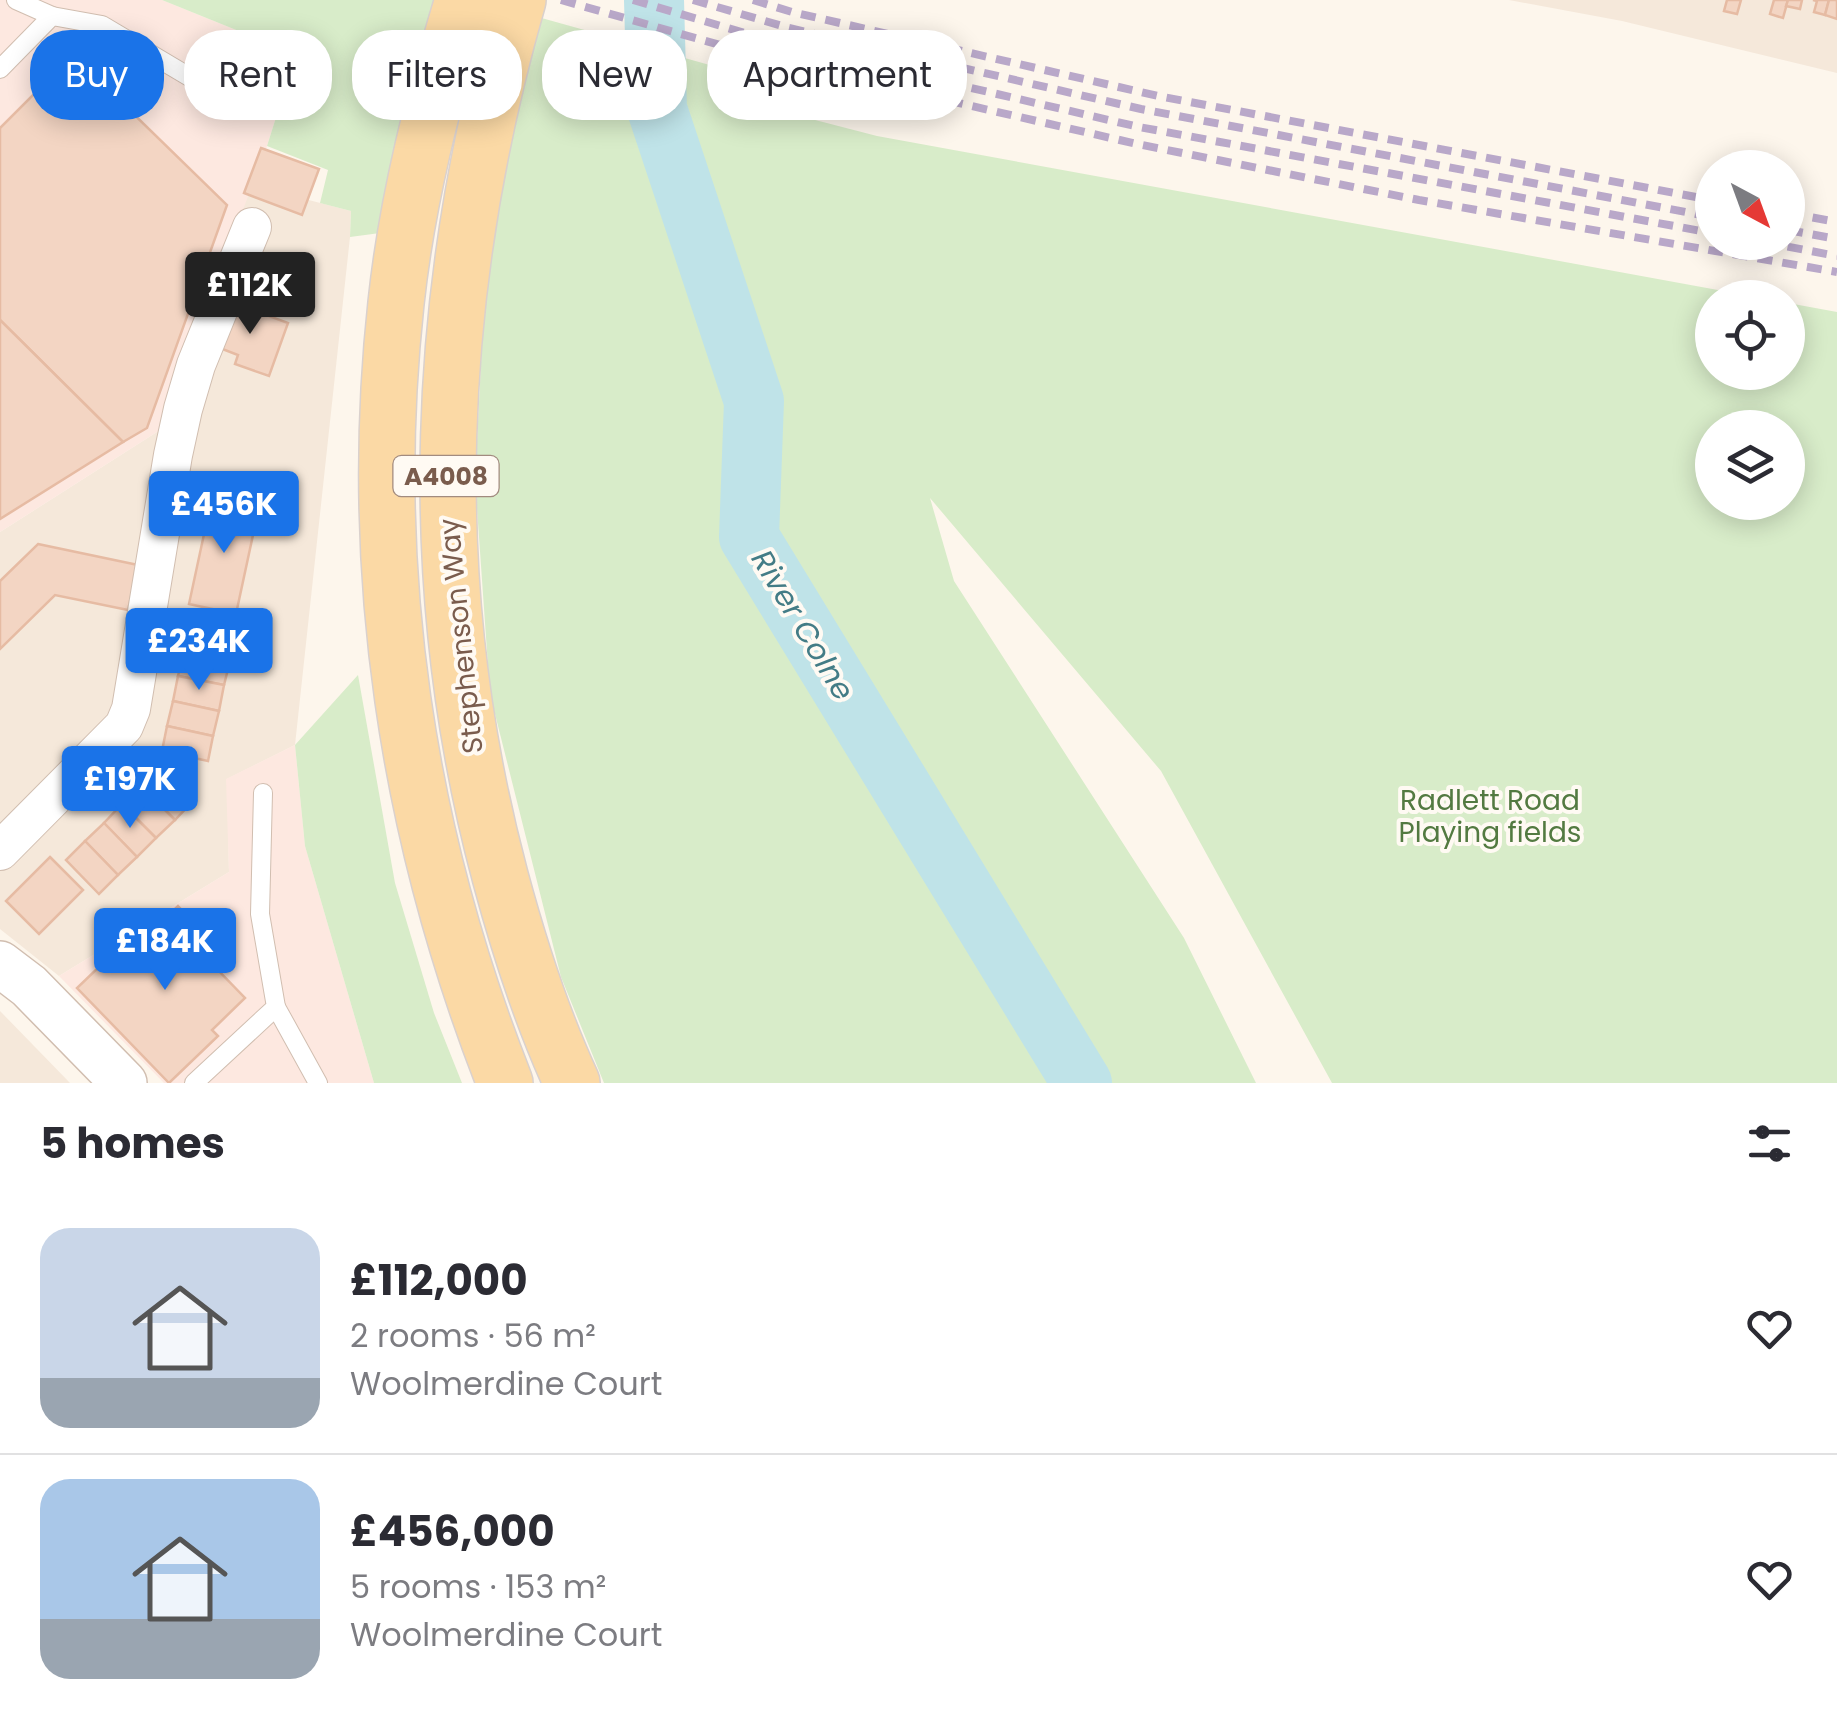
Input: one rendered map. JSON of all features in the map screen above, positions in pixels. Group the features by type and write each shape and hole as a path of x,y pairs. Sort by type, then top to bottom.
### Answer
{"main road":[{"name":"A4008","path":"462,0 436,89 396,300 388,393 389,558 392,628 428,843 460,960 505,1083"},
{"name":"Stephenson Way","path":"518,0 484,137 460,277 446,476 450,572 472,762 534,992 572,1083"}],"street":[{"path":"0,851 124,726 132,709 183,409 196,365 252,227"},
{"path":"14,975 124,1083"}],"lane":[{"path":"16,0 52,16 102,25 184,74"},
{"path":"0,69 52,16"},
{"path":"263,794 260,914 276,1007 318,1083"},
{"path":"194,1083 276,1007"}],"shaded area":[{"path":"0,0 162,0 236,30 184,30 184,120 275,120 160,430 0,532"},
{"path":"1509,0 1837,0 1837,73 1622,21"},
{"path":"251,185 351,211 295,745 227,779 229,872 59,976 0,929 0,532 160,430"},
{"path":"295,745 305,846 374,1083 164,1083 59,976 229,872 226,779"},
{"path":"0,1011 70,1083 0,1083"}],"green space":[{"path":"162,0 434,0 427,30 352,30 352,120 406,120 380,233 350,237 351,211 320,203 328,170 267,146 275,120 332,120 332,30 236,30"},
{"name":"Radlett Road Playing fields","path":"538,17 584,30 542,30 542,120 687,120 687,59 707,64 707,120 815,120 877,136 1695,286 1695,390 1805,390 1805,306 1837,312 1837,1083 1332,1083 1161,771 930,498 954,581 1184,938 1256,1083 604,1083 561,977 490,694 475,480 488,227 513,120 522,120 522,84"},
{"path":"358,675 395,883 434,1013 462,1083 374,1083 305,846 295,745"}],"building":[{"path":"1727,0 1741,0 1737,14 1724,11"},
{"path":"1774,0 1788,0 1783,18 1770,14"},
{"path":"1788,0 1802,0 1800,9 1786,6"},
{"path":"1813,0 1829,0 1825,15 1814,12 1817,1"},
{"path":"1829,0 1837,0 1837,19 1825,15"},
{"path":"30,98 30,120 140,120 227,205 147,428 123,442 0,320 0,128"},
{"path":"261,148 319,169 302,215 244,193"},
{"path":"228,301 288,323 269,376 235,364 238,355 212,345"},
{"path":"0,320 123,442 0,519"},
{"path":"212,497 259,507 236,614 189,604"},
{"path":"38,544 138,565 128,610 55,595 0,649 0,581"},
{"path":"189,625 235,635 230,661 184,651"},
{"path":"184,651 230,661 224,685 178,676"},
{"path":"178,676 224,685 219,711 173,701"},
{"path":"173,701 219,711 213,736 167,726"},
{"path":"167,726 213,736 208,761 162,751"},
{"path":"160,767 193,801 175,820 141,786"},
{"path":"141,786 175,820 156,838 122,804"},
{"path":"122,804 156,838 137,857 104,823"},
{"path":"104,823 137,857 118,875 85,841"},
{"path":"85,841 118,875 99,894 66,860"},
{"path":"50,857 83,890 39,934 6,901"},
{"path":"178,906 227,956 215,967 245,998 212,1030 218,1036 169,1083 77,988 126,941 134,949"}],"waterway":[{"name":"River Colne","path":"654,0 657,109 754,401 749,537 1082,1083"}],"railway":[{"path":"561,0 780,62 1137,144 1419,200 1837,272"},
{"path":"633,0 782,44 1139,127 1695,230"},
{"path":"693,0 789,28 1141,109 1695,214"},
{"path":"753,0 1158,96 1695,197"},
{"path":"1805,216 1837,222"},
{"path":"1805,233 1837,239"},
{"path":"1805,250 1837,256"}]}
